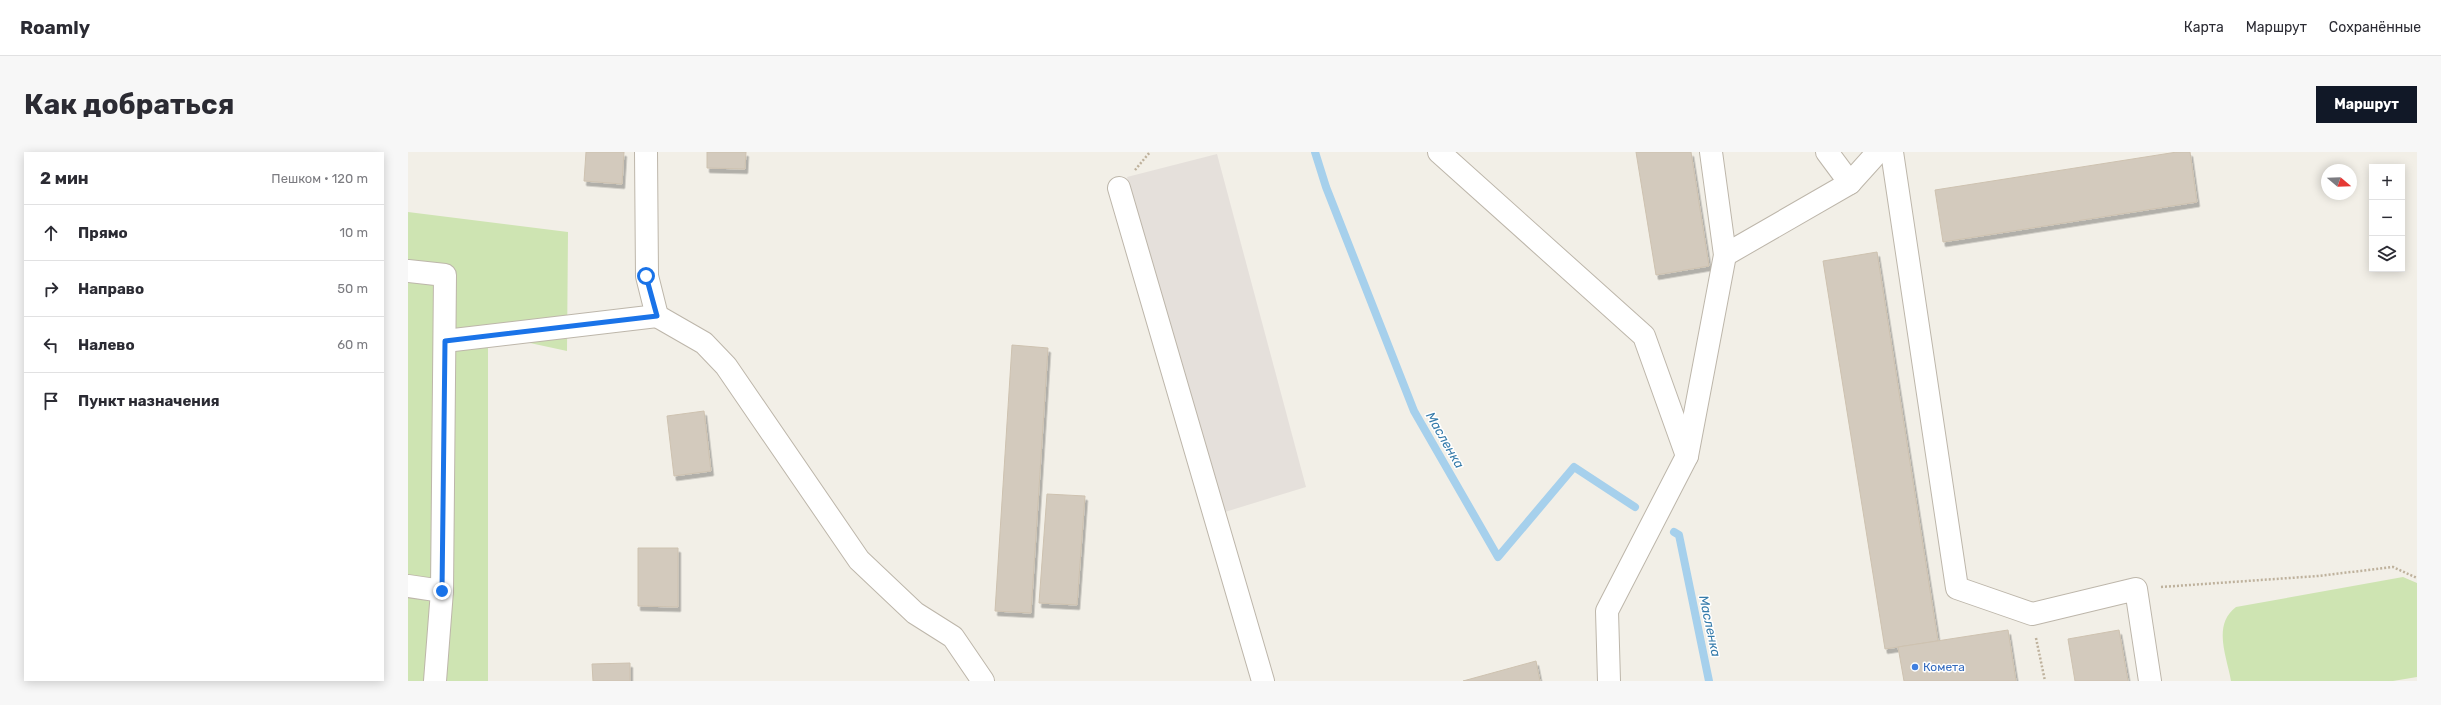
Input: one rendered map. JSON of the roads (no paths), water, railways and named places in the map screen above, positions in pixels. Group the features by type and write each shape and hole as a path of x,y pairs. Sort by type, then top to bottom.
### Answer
{"lane":[{"path":"646,152 646,276 657,316"},
{"path":"1439,152 1644,336 1687,456"},
{"path":"1609,681 1607,611 1687,456 1725,255 1711,152"},
{"path":"1827,152 1850,183"},
{"path":"1725,255 1850,183 1878,152"},
{"path":"1892,152 1956,588 2032,614 2136,589 2150,681"},
{"path":"1119,188 1263,681"},
{"path":"408,271 445,275 442,591 435,681"},
{"path":"445,341 657,316 704,343 726,366 859,560 915,613 953,637 983,681"},
{"path":"408,586 442,591"}],"waterway":[{"name":"Масленка","path":"1315,152 1326,187 1414,411 1498,557 1574,467 1635,507"},
{"name":"Масленка","path":"1674,532 1679,535 1709,681"}],"place":[{"name":"Комета","path":"1915,667"}]}
